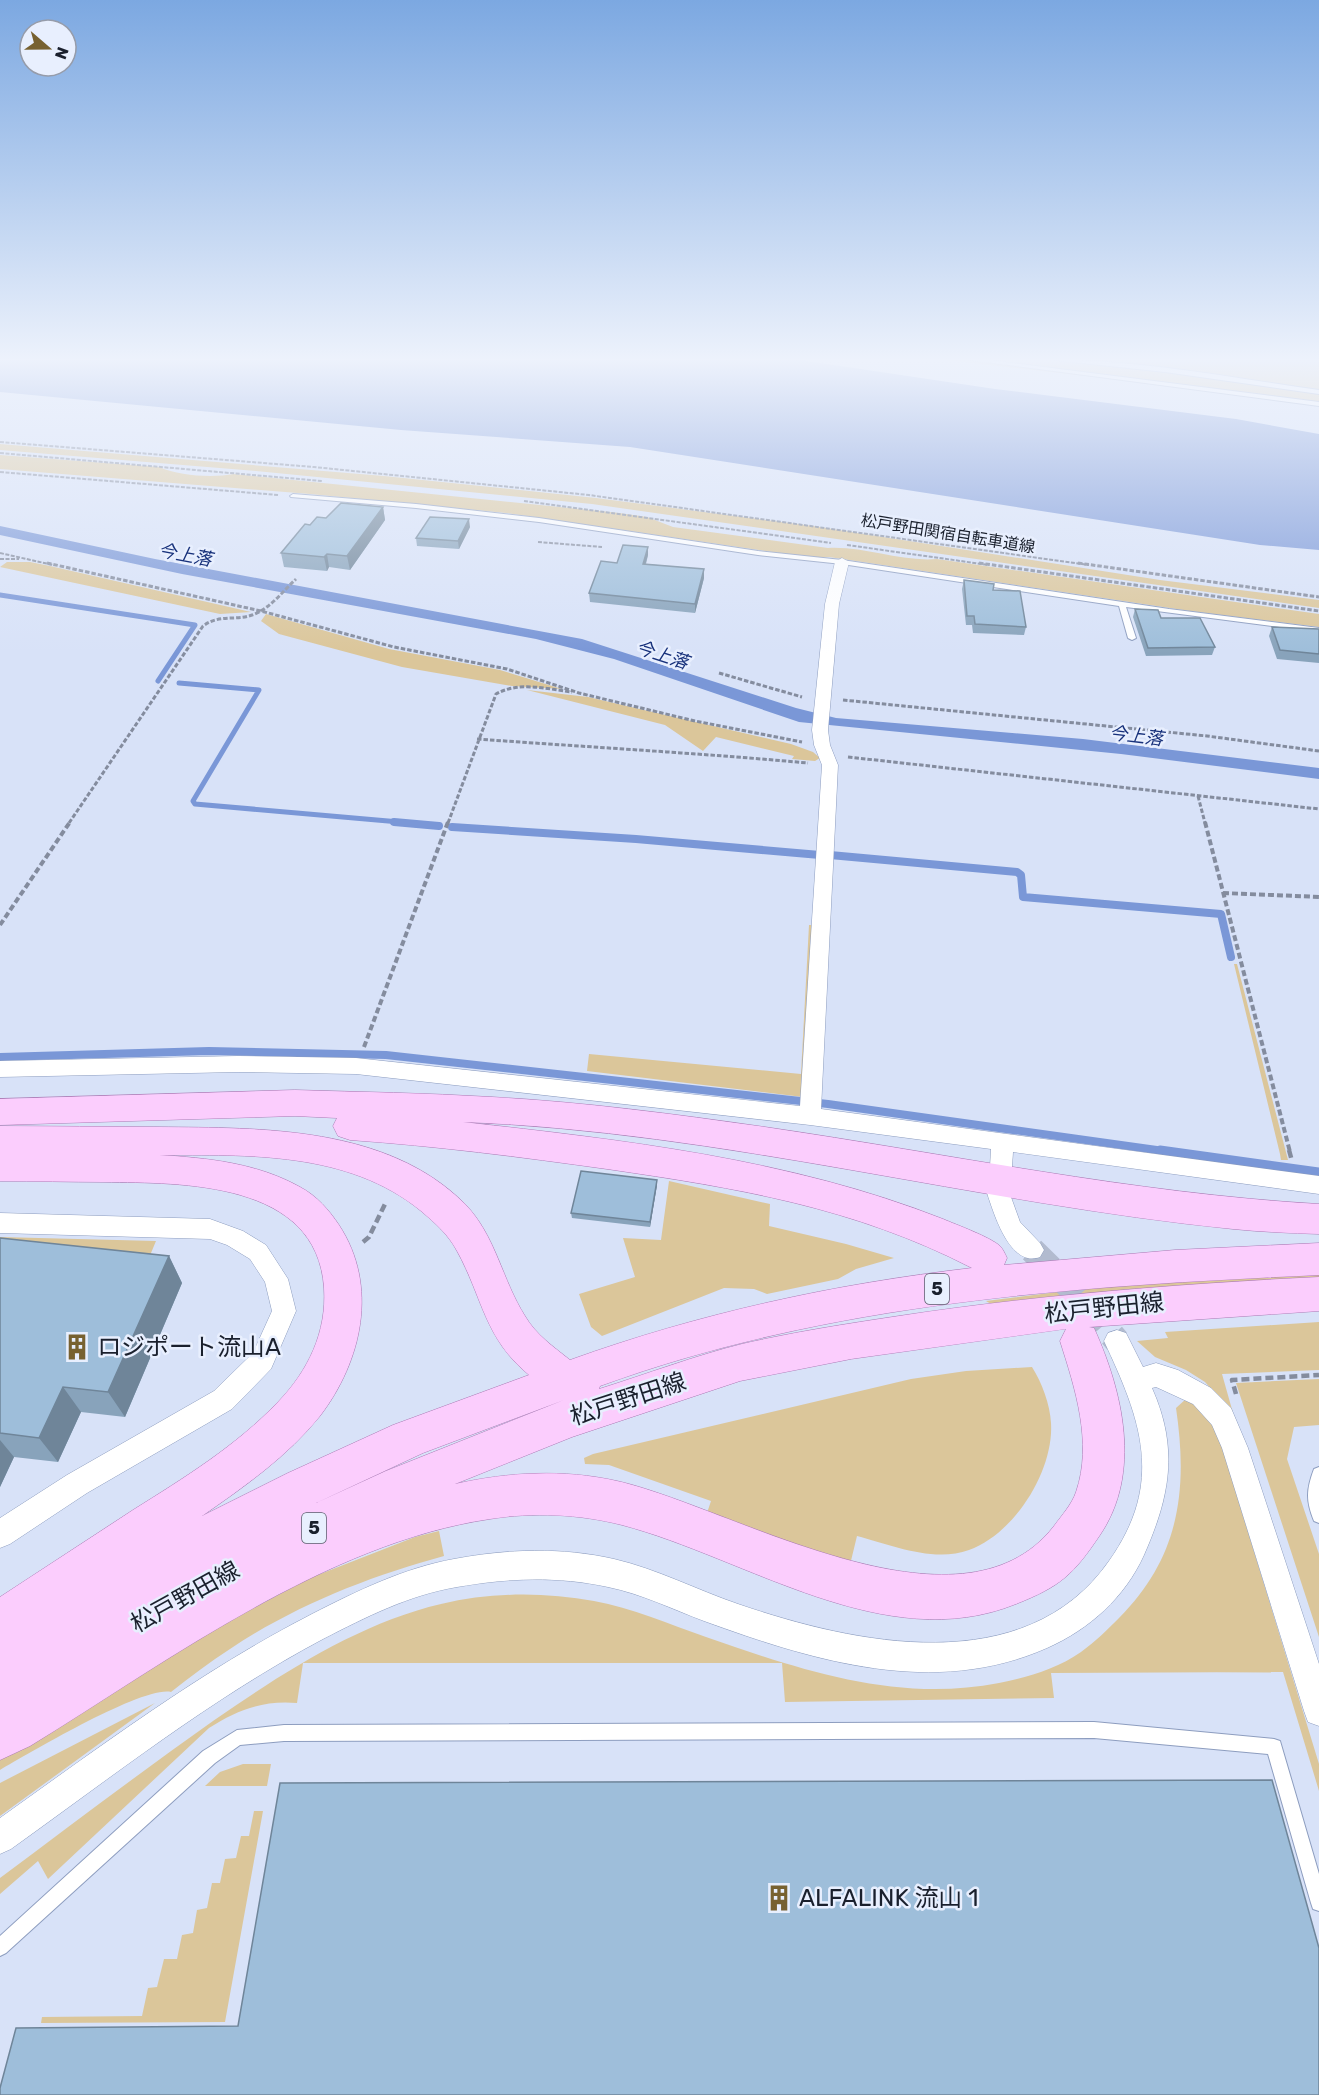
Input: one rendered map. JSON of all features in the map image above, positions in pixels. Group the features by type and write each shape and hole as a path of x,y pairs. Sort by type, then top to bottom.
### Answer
{"main road":[{"path":"0,1112 295,1103 494,1110 626,1122 766,1142 1108,1198 1234,1214 1319,1219"},
{"path":"0,1119 287,1122 387,1128 503,1141 712,1170 861,1206 919,1224 958,1241 988,1258"},
{"path":"0,1140 239,1141 338,1153 382,1168 419,1188 452,1215 476,1248 508,1324 527,1351 565,1381 576,1386 601,1392 648,1392"},
{"path":"0,1167 186,1169 255,1182 287,1197 312,1214 328,1236 340,1264 344,1294 340,1336 322,1378 294,1415 252,1454 203,1491 0,1624"},
{"name":"松戸野田線","path":"0,1658 206,1536 282,1498 411,1438 645,1353 744,1324 934,1290 1170,1264 1319,1259"},
{"name":"松戸野田線","path":"0,1708 171,1603 300,1534 448,1464 585,1412 648,1392 751,1360 969,1321 1192,1299 1319,1294"},
{"path":"0,1736 190,1620 314,1554 452,1505 491,1498 542,1494 591,1497 636,1507 859,1587 901,1596 940,1599 976,1595 1019,1580 1052,1562 1079,1531 1096,1498 1105,1463 1098,1341"}],"street":[{"path":"811,1106 824,749 822,704 834,595 842,562"},
{"path":"0,1069 189,1064 356,1066 811,1106 1003,1143 1319,1185"},
{"path":"1001,1167 1003,1143"},
{"path":"999,1193 1010,1227 1032,1250"},
{"path":"0,1223 210,1228 235,1238 258,1252 276,1279 284,1311 262,1361 223,1400 77,1484 0,1534"},
{"path":"0,1838 188,1704 291,1639 381,1595 449,1573 540,1563 588,1569 651,1584 758,1626 823,1645 874,1655 945,1659 1014,1647 1044,1634 1073,1619 1108,1587 1124,1566 1149,1510 1156,1473 1156,1444 1149,1410 1138,1380 1098,1341"},
{"path":"1138,1380 1156,1375 1169,1378 1202,1396 1222,1417 1235,1448 1319,1711"}],"lane":[{"path":"293,496 494,515 622,531 809,560 842,562 1122,604 1319,630"},
{"path":"1122,604 1132,638"},
{"path":"1319,1474 1313,1498 1319,1516"},
{"path":"0,1947 209,1757 237,1738 284,1733 1094,1731 1274,1747 1319,1903"}],"path":[{"name":"松戸野田関宿自転車道線","path":"197,458 325,468 590,495 1319,597"},
{"path":"0,472 293,496"},
{"path":"0,553 261,611 394,647 507,669 579,693 824,749 968,771 1077,780 1319,809"},
{"path":"0,559 25,559"},
{"path":"0,926 203,626 212,618 219,616 244,616 261,611 295,580"},
{"path":"720,673 822,704 874,702 1207,736 1319,751"},
{"path":"363,1049 477,739 496,694 502,689 513,687 579,693"},
{"path":"477,739 626,750 824,749"},
{"path":"1198,796 1292,1162"},
{"path":"1223,893 1319,897"},
{"path":"363,1242 369,1237 385,1204"},
{"path":"1238,1400 1232,1380 1319,1375"}],"shaded area":[{"path":"0,458 37,458 159,467 196,475 234,474 619,513 647,517 673,527 910,558 937,559 1319,614 1319,627 1190,611 829,557 813,558 506,513 310,494 0,469"},
{"path":"95,458 165,458 384,476 596,498 813,526 1160,580 1319,600 1319,608 592,504"},
{"path":"7,562 30,562 50,566 251,612 220,614 0,567"},
{"path":"266,614 389,649 500,670 562,689 512,686 402,667 279,634 261,621"},
{"path":"527,690 588,697 791,744 813,752 820,758 815,761 792,759 794,756 716,737 703,751 665,725"},
{"path":"809,925 816,925 803,1097 587,1071 589,1054 801,1074"},
{"path":"1234,964 1237,964 1288,1160 1281,1160"},
{"path":"669,1181 770,1204 769,1226 894,1258 856,1269 838,1279 767,1294 754,1289 724,1288 602,1336 591,1327 579,1294 635,1277 623,1238 661,1240"},
{"path":"0,1237 156,1241 146,1265 0,1250"},
{"path":"1319,1274 1319,1279 1131,1289 991,1304 986,1301 1121,1284"},
{"path":"1319,1322 1319,1370 1222,1374 1233,1413 1205,1382 1186,1370 1155,1357 1137,1341 1168,1338 1165,1332"},
{"path":"1032,1367 1049,1408 1050,1442 1046,1461 1028,1498 1016,1515 986,1542 956,1553 927,1554 857,1536 849,1569 706,1516 711,1501 609,1465 585,1464 584,1458 593,1454 911,1379 966,1371"},
{"path":"1319,1379 1319,1425 1294,1427 1287,1459 1319,1554 1319,1637 1236,1383"},
{"path":"1187,1398 1209,1419 1219,1437 1319,1764 1319,1791 1283,1672 1051,1673 1054,1698 785,1702 782,1663 303,1663 297,1703 273,1703 240,1711 209,1728 48,1879 38,1861 0,1894 0,1878 186,1740 293,1668 380,1624 441,1604 498,1595 556,1596 594,1601 636,1612 778,1661 850,1680 887,1686 924,1689 961,1688 1010,1681 1052,1668 1081,1652 1106,1631 1139,1595 1155,1571 1167,1546 1175,1520 1181,1466 1176,1408"},
{"path":"439,1531 444,1556 388,1573 306,1606 255,1633 171,1692 136,1699 86,1722 0,1770 0,1759 118,1680 310,1578 415,1537"},
{"path":"155,1703 0,1816 0,1783"},
{"path":"243,1764 271,1764 267,1786 205,1786 220,1772"},
{"path":"254,1811 263,1811 225,2022 41,2023 42,2017 142,2016 148,1988 157,1987 164,1959 177,1959 182,1935 193,1933 197,1910 207,1908 212,1883 220,1883 225,1859 236,1858 241,1836 249,1836"}],"water":[{"path":"699,458 1319,458 1319,550 1260,545"},
{"path":"0,526 155,559 582,639 796,708 836,718 1083,739 1319,768 1319,779 1121,754 799,722 614,659 536,639 182,574 0,535"}],"building":[{"path":"341,503 383,507 347,556 327,554 324,557 281,553 305,524 310,525 317,517 326,518"},
{"path":"430,517 469,519 458,541 416,538"},
{"path":"623,545 648,547 643,564 704,569 695,604 589,593 601,561 617,563"},
{"path":"964,580 994,584 993,590 1020,591 1026,627 975,624 974,616 967,616"},
{"path":"1135,609 1158,610 1161,618 1200,618 1215,647 1148,648"},
{"path":"1272,627 1319,629 1319,654 1280,650"},
{"path":"581,1171 657,1180 650,1222 571,1213"},
{"name":"ロジポート流山A","path":"0,1238 169,1256 108,1392 63,1387 39,1438 0,1433"},
{"name":"ALFALINK 流山 1","path":"1272,1780 1319,1948 1319,2095 0,2095 16,2028 238,2026 280,1783"}],"waterway":[{"path":"0,595 195,625 158,681"},
{"path":"179,683 259,690 193,801 195,804 411,823"},
{"path":"394,822 439,826"},
{"path":"452,827 636,839 820,855"},
{"path":"830,855 1017,872 1021,875 1023,897 1221,914 1231,957"},
{"path":"0,1057 209,1051 386,1055 828,1104 1171,1152"},
{"path":"1160,1150 1319,1172"}],"tunnel":[{"path":"1032,1250 1077,1294 1117,1341"}],"place":[{"name":"ロジポート流山A","path":"77,1347"},
{"name":"ALFALINK 流山 1","path":"779,1898"}],"water label":[{"name":"今上落","path":"185,555"},
{"name":"今上落","path":"662,655"},
{"name":"今上落","path":"1136,736"}]}
